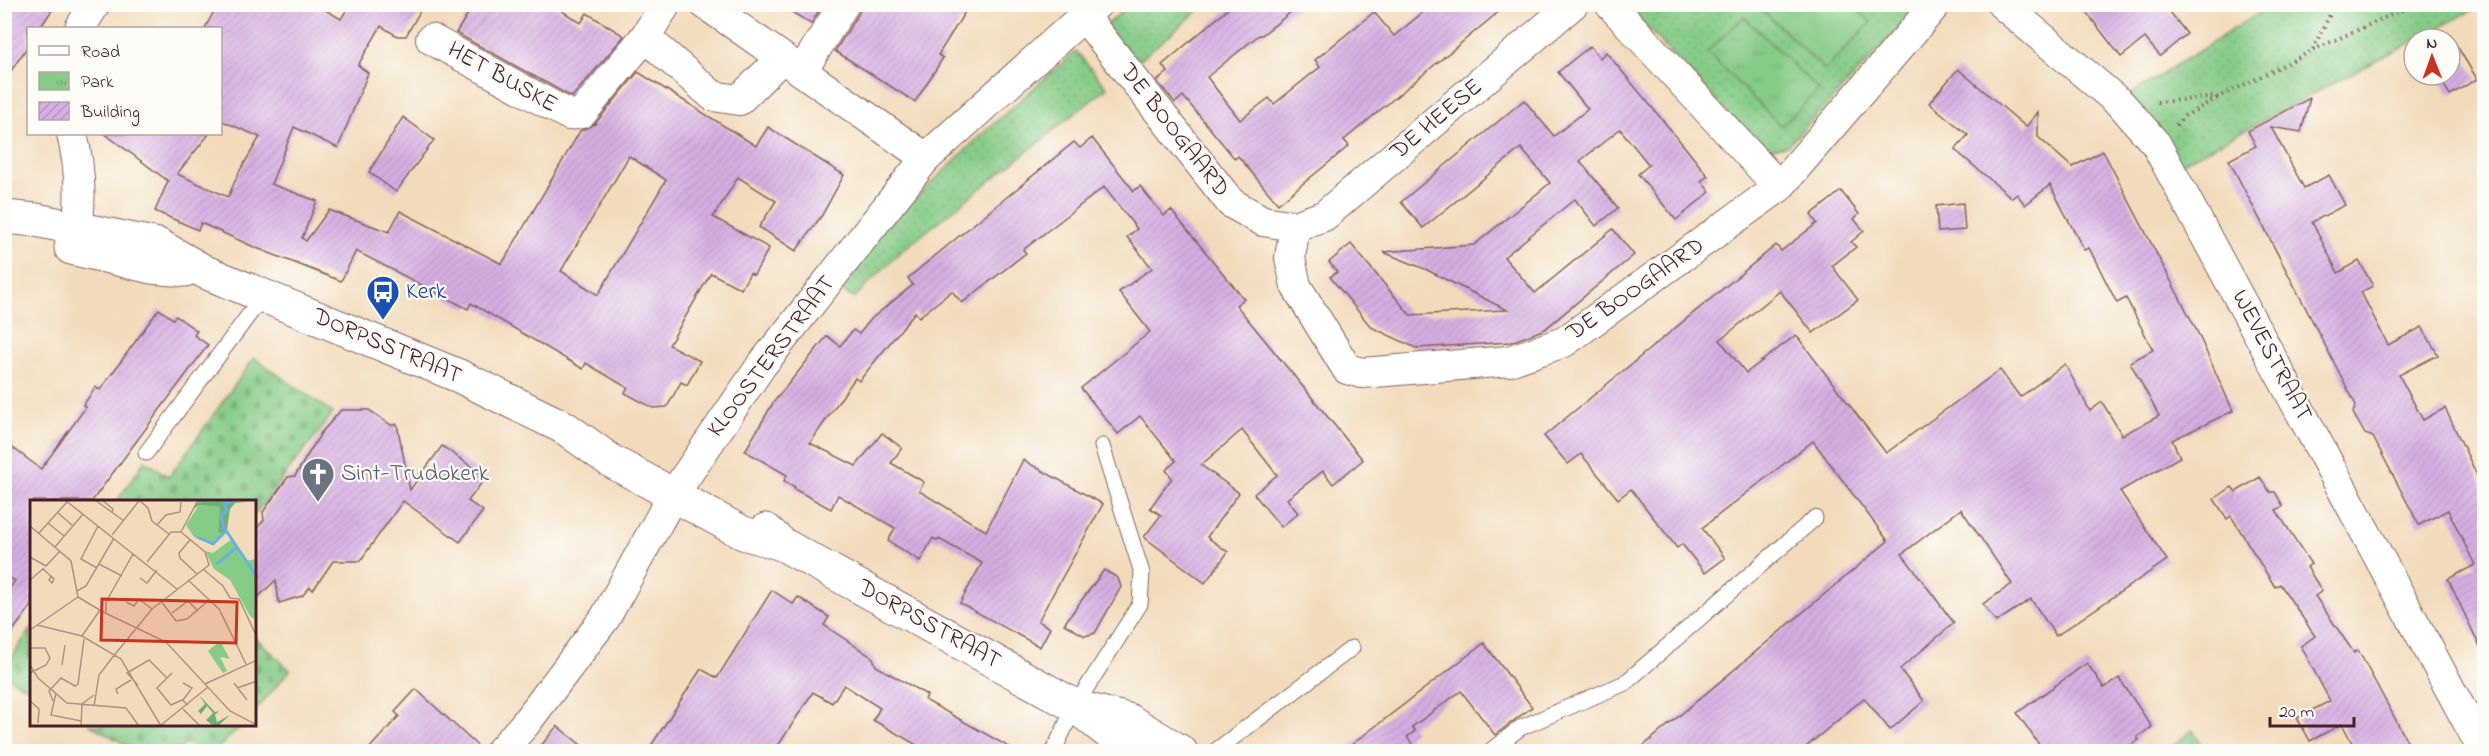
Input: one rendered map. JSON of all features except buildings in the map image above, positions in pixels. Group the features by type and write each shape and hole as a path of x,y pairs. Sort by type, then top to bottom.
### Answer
{"street":[{"path":"81,27 95,4"},
{"name":"HET BUSKE","path":"431,39 569,115 582,113 608,84 645,37 666,4"},
{"path":"705,4 926,158"},
{"path":"645,37 713,96 739,100 792,65 844,4"},
{"name":"DE HEESE","path":"1295,226 1324,216 1573,4"},
{"path":"1610,4 1779,187"},
{"name":"DE BOOGAARD","path":"1090,10 1231,203 1263,221 1295,226 1290,258 1296,286 1347,369 1362,373 1509,361 1564,342 1779,187 1936,4"},
{"name":"WEVESTRAAT","path":"2002,4 2122,105 2156,144 2484,752"},
{"name":"KLOOSTERSTRAAT","path":"500,752 525,724 605,618 678,487 761,366 926,158 1090,10"},
{"path":"72,135 80,166 77,238"},
{"name":"DORPSSTRAAT","path":"4,217 36,220 77,238"},
{"name":"DORPSSTRAAT","path":"4,223 34,238 77,238 158,245 205,272 459,376 565,428 621,444 743,533 782,544 1075,706 1133,752"},
{"name":"DORPSSTRAAT","path":"1075,706 1128,720 1181,752"}],"lane":[{"path":"146,453 263,296"},
{"path":"1053,752 1075,706 1140,604 1142,573 1102,446"},
{"path":"1489,752 1520,728 1625,683 1815,518"},
{"path":"1214,752 1352,648"}],"path":[{"path":"2312,51 2335,4"},
{"path":"2378,4 2402,10"},
{"path":"2156,144 2185,116 2219,97 2402,10 2408,4"},
{"path":"2122,105 2219,97"}],"green space":[{"path":"1649,4 1919,5 1787,146 1762,149 1636,16"},
{"path":"1129,5 1205,5 1131,67 1101,30"},
{"path":"1757,5 1852,5 1871,22 1825,70"},
{"path":"2271,5 2482,5 2440,27 2402,27 2402,47 2178,165 2128,96"},
{"path":"1744,17 1819,90 1781,126 1707,52"},
{"path":"1076,51 1107,88 899,253 854,298 837,288 877,236 981,135"},
{"path":"254,358 333,413 256,513 256,500 118,500 145,460 169,477"},
{"path":"30,630 30,689 4,675 5,668"},
{"path":"256,638 290,670 256,710"},
{"path":"92,726 241,726 215,751 198,751 186,743 179,751 137,751"},
{"path":"2193,730 2205,751 2166,751"}],"place":[{"name":"Kerk","path":"383,321"},
{"name":"Sint-Trudokerk","path":"318,503"}]}
